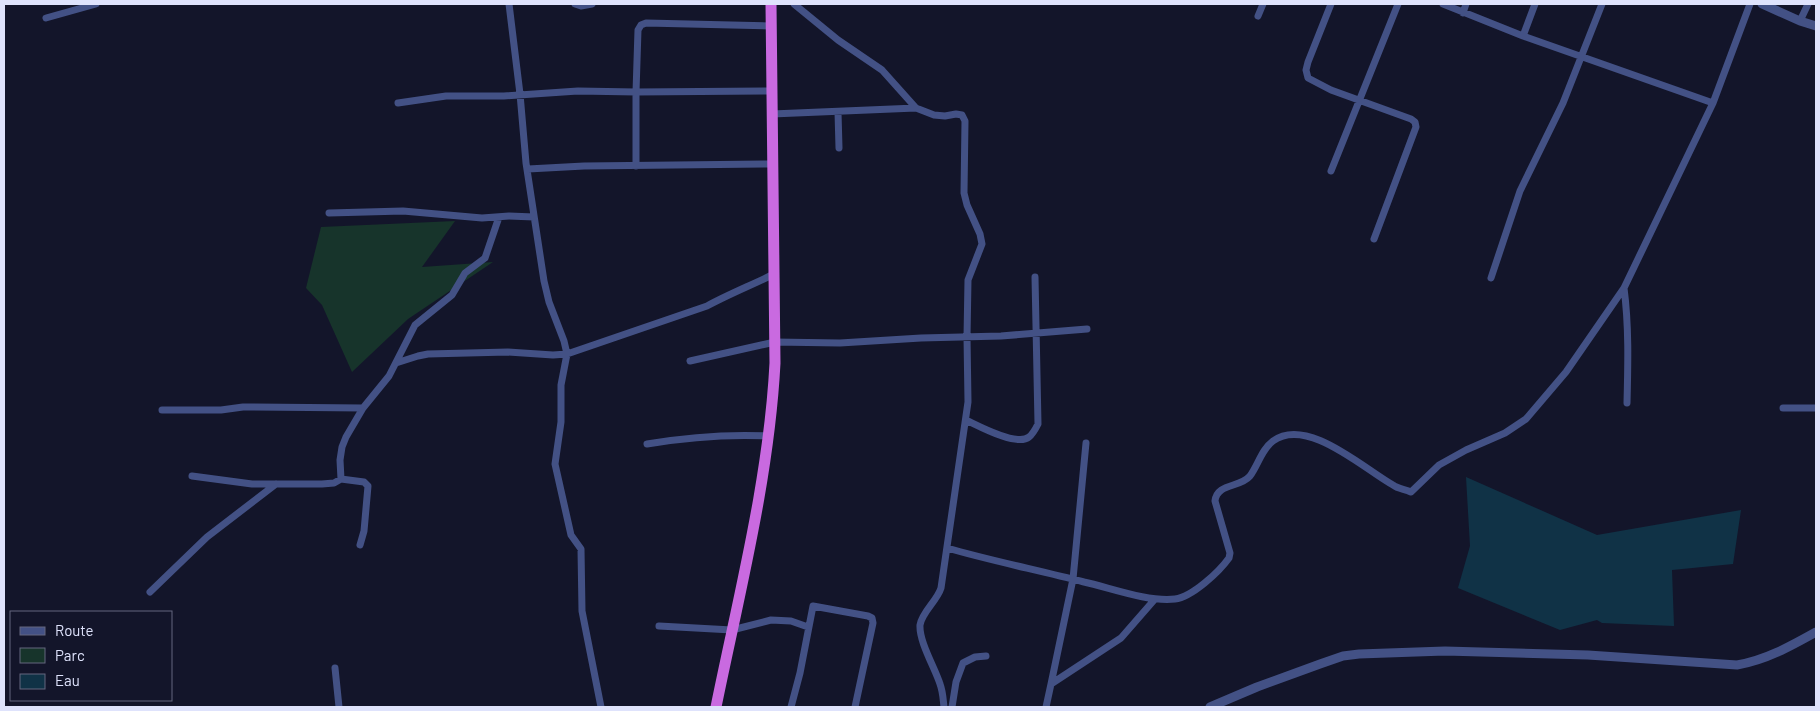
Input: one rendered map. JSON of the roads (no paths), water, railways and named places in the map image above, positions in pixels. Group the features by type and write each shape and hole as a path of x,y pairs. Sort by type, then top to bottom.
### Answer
{"highway":[{"path":"716,707 756,509 773,402 775,342 771,4"}],"street":[{"path":"46,18 96,4"},
{"path":"509,4 534,217 544,281 549,302 564,340 567,354 561,385 561,422 556,464 571,535 581,549 582,611 602,707"},
{"path":"575,4 581,6 592,4"},
{"path":"794,4 838,40 882,70 916,108 934,116 962,115 965,121 964,193 982,244 968,280 967,337 969,381 966,420 941,588 920,625 928,657 940,682 944,707"},
{"path":"1258,16 1262,4"},
{"path":"1331,4 1308,62 1306,70 1308,78 1331,90 1411,119 1415,122 1416,127 1374,239"},
{"path":"1331,171 1398,4"},
{"path":"1443,4 1523,36 1714,103"},
{"path":"1462,13 1466,4"},
{"path":"1523,36 1535,4"},
{"path":"1491,278 1520,192 1563,104 1602,4"},
{"path":"946,548 1155,599 1174,599 1184,596 1203,584 1226,562 1230,553 1214,501 1215,496 1219,491 1247,479 1271,442 1279,437 1296,434 1319,439 1396,487 1411,492 1439,465 1466,450 1505,433 1526,418 1566,372 1624,288 1714,103 1750,4"},
{"path":"1762,4 1816,26"},
{"path":"1800,21 1808,4"},
{"path":"636,166 638,30 641,25 646,23 771,26"},
{"path":"398,103 446,96 476,97 578,91 772,91"},
{"path":"772,114 916,108"},
{"path":"838,112 839,148"},
{"path":"528,169 584,166 773,164"},
{"path":"329,213 403,211 482,218 534,217"},
{"path":"341,479 340,460 346,436 363,408 379,390 396,363 415,325 452,295 465,274 485,258 498,217"},
{"path":"396,363 428,354 508,352 567,354 707,306 720,298 774,274"},
{"path":"966,420 994,433 1024,440 1030,437 1038,424 1035,277"},
{"path":"1624,288 1629,359 1627,403"},
{"path":"690,361 775,342 840,343 1087,329"},
{"path":"162,410 221,410 242,407 363,408"},
{"path":"1783,408 1816,408"},
{"path":"647,444 704,437 768,436"},
{"path":"1046,707 1073,579 1086,443"},
{"path":"192,476 252,484 322,484 334,483 341,479 364,482 368,486 364,532 360,545"},
{"path":"150,592 207,537 277,484"},
{"path":"1051,684 1122,638 1155,599"},
{"path":"791,707 800,673 813,606 872,618 873,622 855,707"},
{"path":"659,626 732,630 771,620 791,621 808,627"},
{"path":"1210,707 1257,687 1320,664 1343,656 1359,654 1455,651 1588,655 1737,664 1760,660 1776,654 1816,632"},
{"path":"952,707 956,682 963,663 975,657 986,656"},
{"path":"335,668 339,707"}],"water":[{"path":"1466,477 1597,535 1741,510 1733,564 1672,570 1674,626 1602,623 1597,620 1560,630 1458,588 1470,546"}]}
